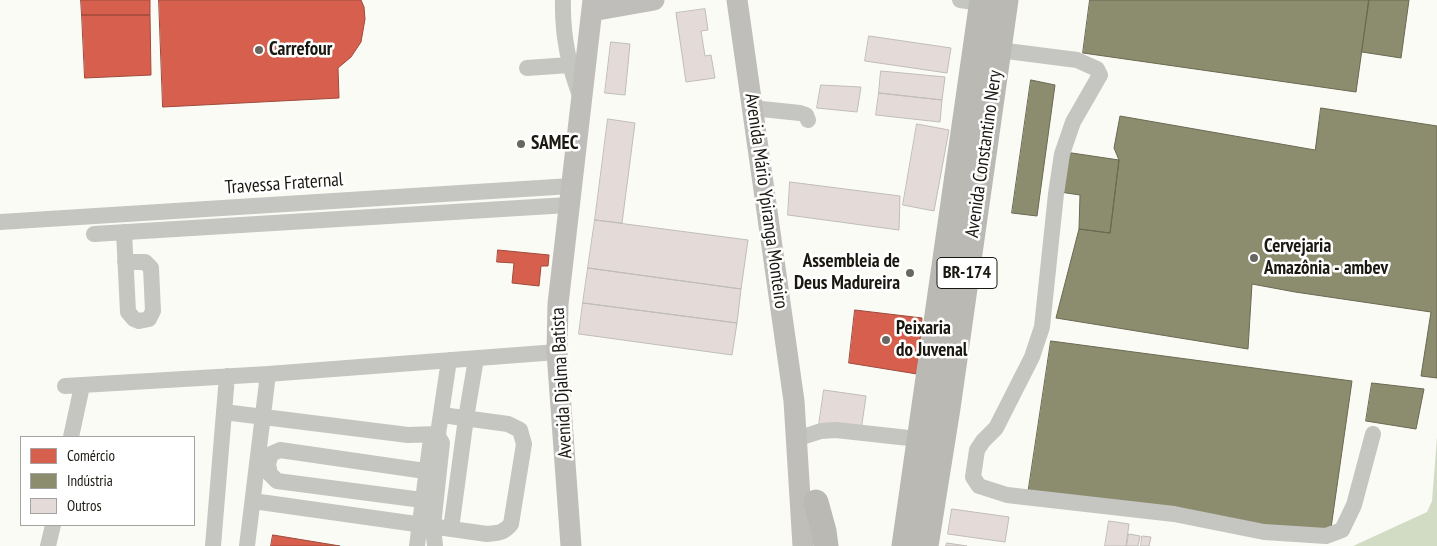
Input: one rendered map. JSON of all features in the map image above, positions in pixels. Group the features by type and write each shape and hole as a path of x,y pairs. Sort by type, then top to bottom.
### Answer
{"highway":[{"name":"Avenida Constantino Nery","path":"926,546 948,408 1006,0"},
{"name":"Avenida Constantino Nery","path":"904,546 974,1"},
{"path":"816,502 826,546"}],"main road":[{"path":"592,6 654,0"},
{"name":"Avenida Mário Ypiranga Monteiro","path":"737,0 794,401 800,438 816,502 818,546"},
{"name":"Avenida Djalma Batista","path":"572,546 557,352 558,304 592,6"},
{"name":"Avenida Mário Ypiranga Monteiro","path":"800,438 804,546"}],"street":[{"name":"Avenida Djalma Batista","path":"563,0 562,24 569,65 582,102"},
{"path":"999,50 1077,60 1097,69 1100,75 1073,122 1062,154 1042,328 1032,358 996,428 977,450 973,477 979,486 1007,496 1174,514 1264,532 1326,536 1342,530 1354,505 1373,434"},
{"path":"527,68 569,65"},
{"path":"752,108 800,113 806,115 808,120"},
{"path":"94,234 570,195"},
{"name":"Travessa Fraternal","path":"0,222 570,195"},
{"path":"124,232 125,262"},
{"path":"65,386 268,374 557,352"},
{"path":"451,529 476,359"},
{"path":"435,546 426,525 422,500 430,443 438,435 442,415 449,360"},
{"path":"247,546 268,374"},
{"path":"213,546 227,376"},
{"path":"71,436 82,386"},
{"path":"224,412 408,435 438,435"},
{"path":"253,501 487,534 506,531 511,524 524,444 520,430 508,424 442,415"},
{"path":"800,438 821,431 836,430 918,439"},
{"path":"417,546 426,525 442,444 438,435"},
{"path":"422,500 277,481 270,474 268,464 272,454 280,450 425,471"},
{"path":"48,546 53,526"}],"green space":[{"path":"1437,437 1437,546 1353,546 1427,512 1432,501"}],"building: Comércio":[{"path":"81,0 150,0 150,15 82,15"},
{"name":"Carrefour","path":"159,0 361,0 365,19 361,42 351,57 338,68 339,98 163,107"},
{"path":"82,15 150,15 151,75 85,78"},
{"path":"498,250 549,255 548,266 541,266 539,286 512,283 514,263 497,262"},
{"name":"Peixaria do Juvenal","path":"855,310 922,318 917,374 849,363"},
{"path":"273,535 340,546 271,546"}],"building: Indústria":[{"path":"1090,0 1369,0 1356,92 1083,53"},
{"path":"1369,0 1409,0 1401,58 1362,52"},
{"path":"1031,80 1055,85 1037,216 1012,213"},
{"name":"Cervejaria Amazônia - ambev","path":"1321,108 1437,126 1437,378 1421,376 1431,312 1252,284 1248,349 1056,318 1079,229 1110,233 1119,160 1114,148 1120,116 1315,150"},
{"path":"1065,152 1119,160 1110,233 1079,229 1080,195 1060,192"},
{"path":"1051,341 1352,381 1330,535 1028,494"},
{"path":"1372,383 1424,389 1416,429 1366,421"}],"building: Outros":[{"path":"705,9 708,30 701,31 705,56 711,55 715,78 686,82 676,13"},
{"path":"869,36 951,48 947,73 865,61"},
{"path":"611,42 630,44 625,95 605,93"},
{"path":"881,71 945,77 942,100 879,93"},
{"path":"821,85 861,87 857,112 817,108"},
{"path":"879,93 942,100 940,122 876,115"},
{"path":"608,119 635,123 622,223 595,220"},
{"path":"917,124 949,130 934,211 903,205"},
{"path":"790,182 900,196 899,230 788,215"},
{"path":"595,220 748,240 741,289 588,268"},
{"path":"588,268 741,289 737,323 583,303"},
{"path":"583,303 737,323 732,355 579,334"},
{"path":"824,390 866,396 861,431 819,425"},
{"path":"952,509 1009,517 1005,542 948,534"},
{"path":"1109,521 1129,524 1126,546 1105,546"},
{"path":"1129,534 1140,536 1138,546 1127,546"},
{"path":"1142,536 1151,537 1149,546 1141,546"},
{"path":"947,543 967,546 946,546"}],"place":[{"name":"Carrefour","path":"259,50"},
{"name":"SAMEC","path":"521,144"},
{"name":"Cervejaria Amazônia - ambev","path":"1254,258"},
{"name":"Assembleia de Deus Madureira","path":"910,273"},
{"name":"Peixaria do Juvenal","path":"886,340"}]}
